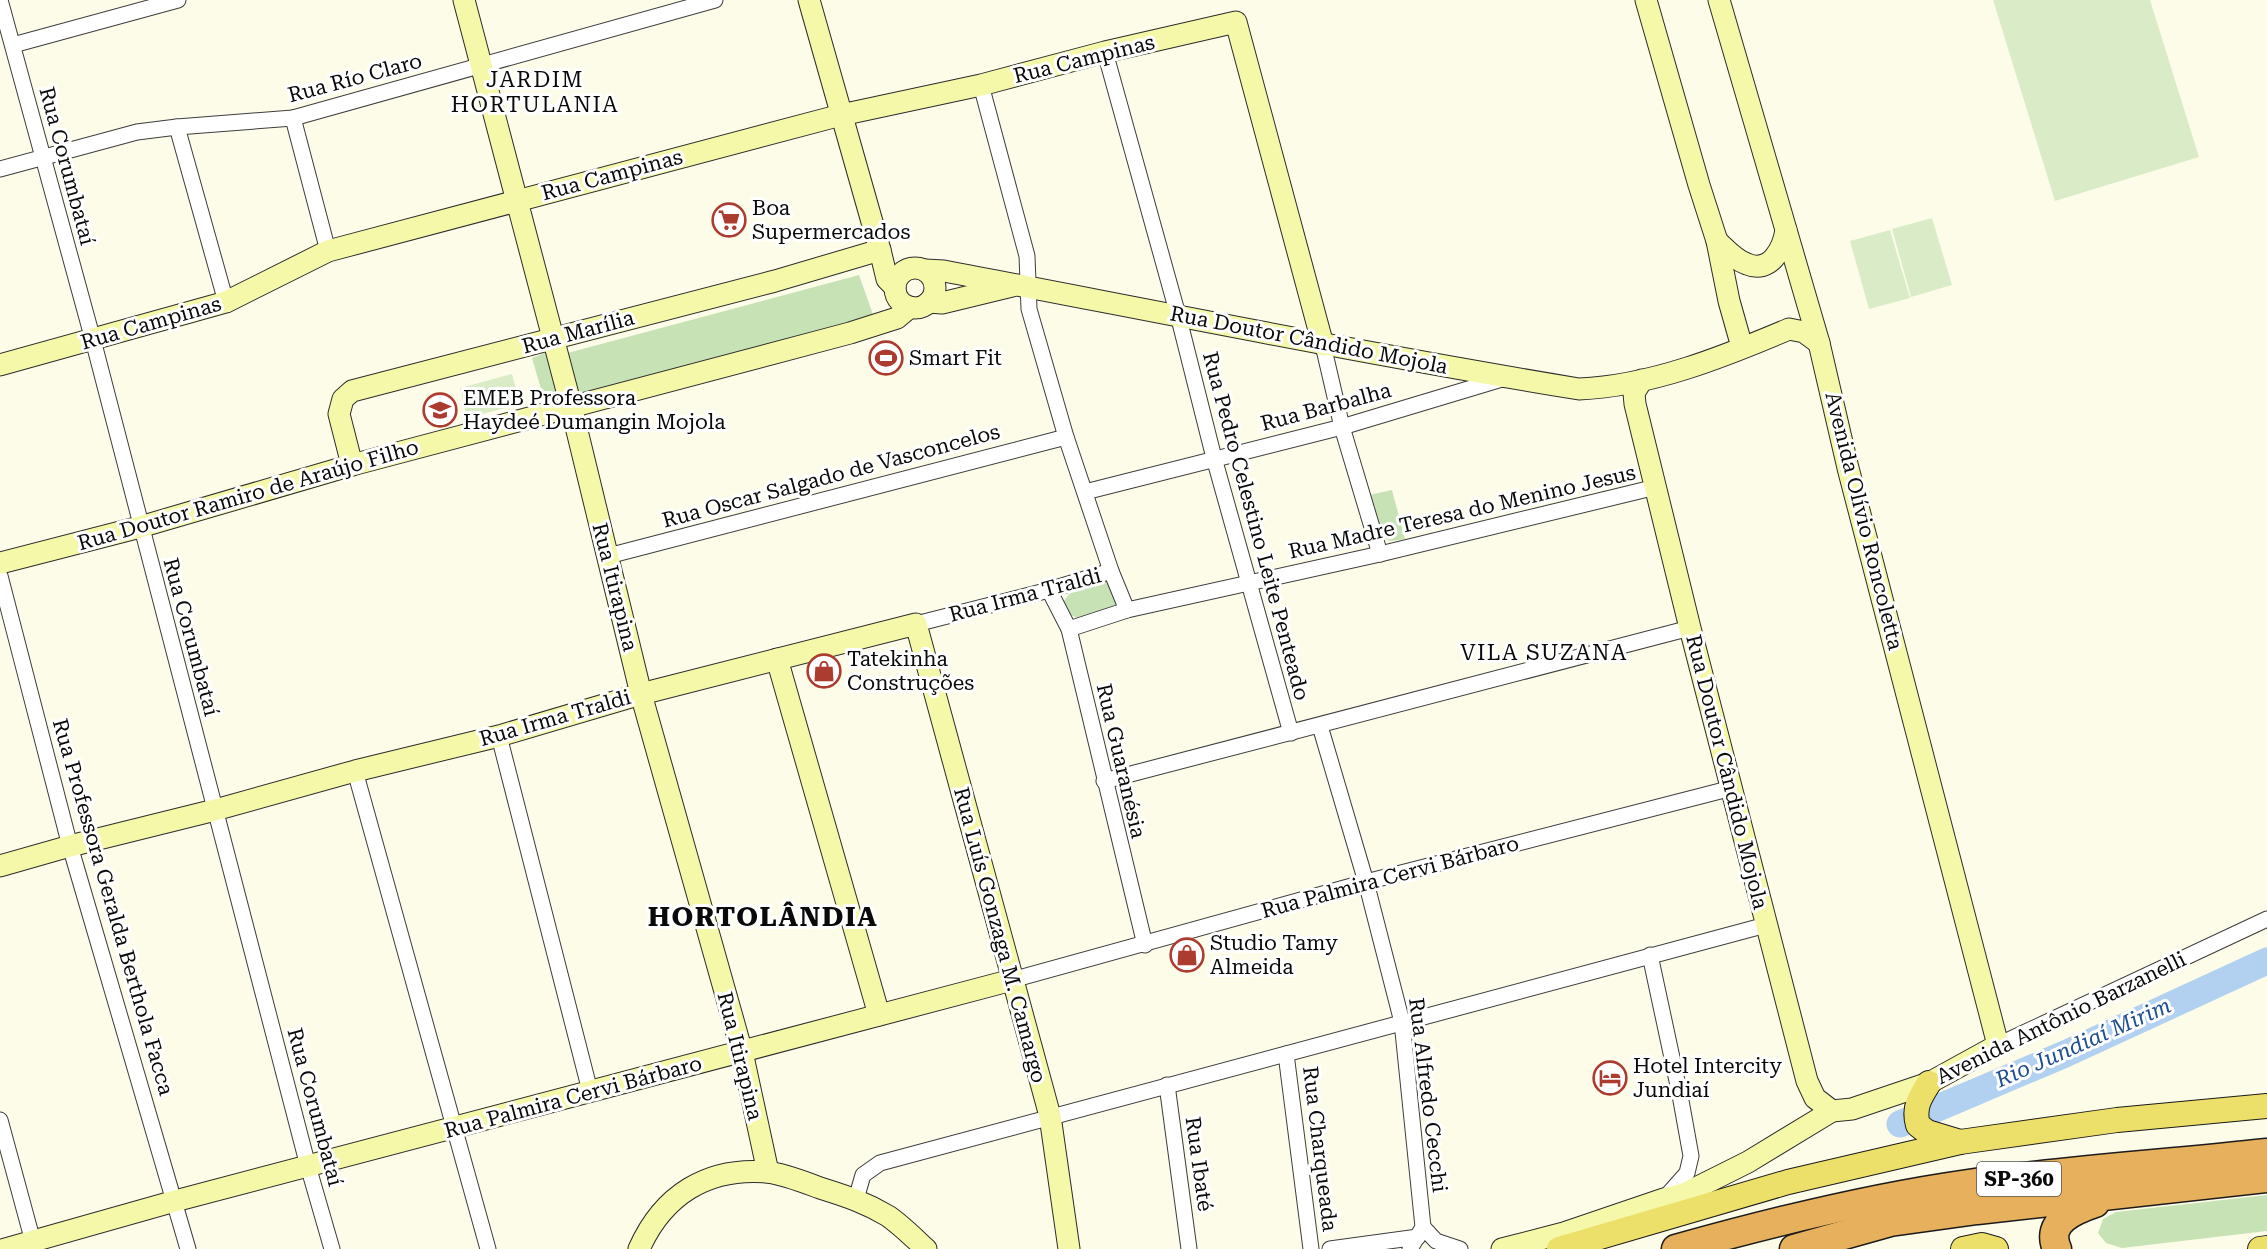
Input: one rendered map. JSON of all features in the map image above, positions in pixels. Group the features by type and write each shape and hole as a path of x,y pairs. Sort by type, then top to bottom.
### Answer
{"highway":[{"name":"SP-360","path":"1677,1249 1773,1222 1969,1184 2267,1153"},
{"name":"SP-360","path":"1794,1249 1890,1222 1977,1210 2267,1178"},
{"path":"2057,1249 2054,1234 2060,1221 2071,1212 2101,1200 2154,1191"},
{"path":"1823,1249 1890,1222"}],"main road":[{"path":"1925,1091 1915,1111 1918,1125 1927,1132 1953,1139"},
{"path":"1559,1249 1788,1182 1953,1139 2267,1106"},
{"path":"1963,1249 1982,1245 1996,1249"},
{"path":"2260,1249 2267,1248"}],"street":[{"name":"Rua Corumbataí","path":"0,0 93,340 308,1166 332,1249"},
{"path":"13,45 178,0"},
{"name":"Rua Itirapina","path":"464,0 571,406 641,694 742,1052 768,1172"},
{"name":"Rua Río Claro","path":"0,169 137,132 293,118 715,0"},
{"path":"809,0 880,250 886,279 895,286"},
{"path":"1646,0 1717,241 1729,301 1742,347"},
{"name":"Avenida Olívio Roncoletta","path":"1719,0 1819,343 1848,468 1998,1045"},
{"name":"Rua Campinas","path":"0,365 226,302 328,250 841,116 981,85 1105,52 1236,22 1323,345"},
{"name":"Rua Pedro Celestino Leite Penteado","path":"1105,52 1178,315 1214,458 1291,733"},
{"path":"981,85 1027,256 1022,286 1066,436 1111,571 1128,610"},
{"path":"293,118 328,250"},
{"path":"177,127 226,302"},
{"path":"1717,241 1735,257 1755,266 1766,264 1776,256 1784,246 1786,230"},
{"name":"Rua Doutor Cândido Mojola","path":"880,250 919,269 944,270 1323,345 1579,389 1602,388 1642,380 1701,363 1789,329 1804,332 1819,343"},
{"name":"Rua Marília","path":"352,465 339,414 343,399 352,391 775,281 880,250"},
{"path":"919,269 934,279 935,292 920,305 902,303 895,286 899,276 919,269"},
{"name":"Rua Doutor Cândido Mojola","path":"920,305 942,303 1022,286"},
{"name":"Rua Doutor Ramiro de Araújo Filho","path":"0,564 140,527 352,465 850,333 897,318 920,305"},
{"path":"1323,345 1342,427 1380,554"},
{"name":"Rua Barbalha","path":"1085,492 1342,427 1507,377"},
{"path":"1635,404 1634,393 1642,380"},
{"name":"Rua Doutor Cândido Mojola","path":"1602,388 1628,396 1635,404 1807,1082 1815,1098 1842,1110"},
{"name":"Rua Oscar Salgado de Vasconcelos","path":"608,556 1066,436"},
{"name":"Rua Madre Teresa do Menino Jesus","path":"1069,629 1128,610 1380,554 1656,487"},
{"name":"Rua Irma Traldi","path":"0,866 355,771 499,736 641,694 1049,590 1111,571"},
{"name":"Rua Professora Geralda Berthola Facca","path":"0,576 70,846 188,1249"},
{"name":"Rua Guaranésia","path":"1049,590 1069,629 1145,945"},
{"name":"Rua Luís Gonzaga M. Camargo","path":"916,624 1050,1116 1069,1249"},
{"path":"1104,781 1690,628"},
{"path":"777,659 879,1015"},
{"name":"Rua Alfredo Cecchi","path":"1320,726 1402,1022 1417,1238"},
{"path":"499,736 590,1091"},
{"path":"355,771 488,1249"},
{"name":"Rua Palmira Cervi Bárbaro","path":"5,1249 34,1245 175,1201 1145,945 1365,882 1732,788"},
{"name":"Avenida Antônio Barzanelli","path":"1502,1249 1563,1233 1684,1194 1842,1110 1925,1091 1998,1045 2267,919"},
{"path":"856,1199 863,1175 880,1163 1766,925"},
{"path":"1650,955 1691,1156 1687,1173 1664,1199"},
{"name":"Rua Charqueada","path":"1286,1054 1311,1249"},
{"name":"Rua Ibaté","path":"1167,1085 1189,1249"},
{"path":"0,1120 34,1245"},
{"path":"639,1249 658,1215 676,1197 698,1184 726,1174 768,1172 856,1199 890,1217 926,1249"},
{"path":"1330,1249 1417,1238 1436,1241 1460,1249"}],"green space":[{"path":"1993,0 2150,0 2199,157 2055,201"},
{"path":"1932,218 1952,285 1911,297 1892,229"},
{"path":"1890,230 1910,298 1869,309 1850,241"},
{"path":"859,275 874,317 576,395 560,355"},
{"path":"545,353 549,354 558,391 543,396 532,358"},
{"path":"512,374 520,404 467,418 460,388"},
{"path":"1392,490 1405,539 1392,541 1381,538 1369,495"},
{"path":"1107,581 1117,588 1117,608 1079,619 1067,613 1063,602 1070,593"},
{"path":"2267,1195 2267,1231 2122,1248 2106,1243 2098,1233 2103,1219 2116,1212"}],"waterway":[{"name":"Rio Jundiaí Mirim","path":"1900,1124 2065,1054 2267,961"}],"place":[{"name":"Boa Supermercados","path":"729,220"},
{"name":"Smart Fit","path":"886,358"},
{"name":"EMEB Professora Haydeé Dumangin Mojola","path":"440,410"},
{"name":"Tatekinha Construções","path":"824,671"},
{"name":"Studio Tamy Almeida","path":"1187,955"},
{"name":"Hotel Intercity Jundiaí","path":"1610,1078"}],"district":[{"name":"JARDIM HORTULANIA","path":"535,92"},
{"name":"VILA SUZANA","path":"1544,652"},
{"name":"HORTOLÂNDIA","path":"763,917"}]}
